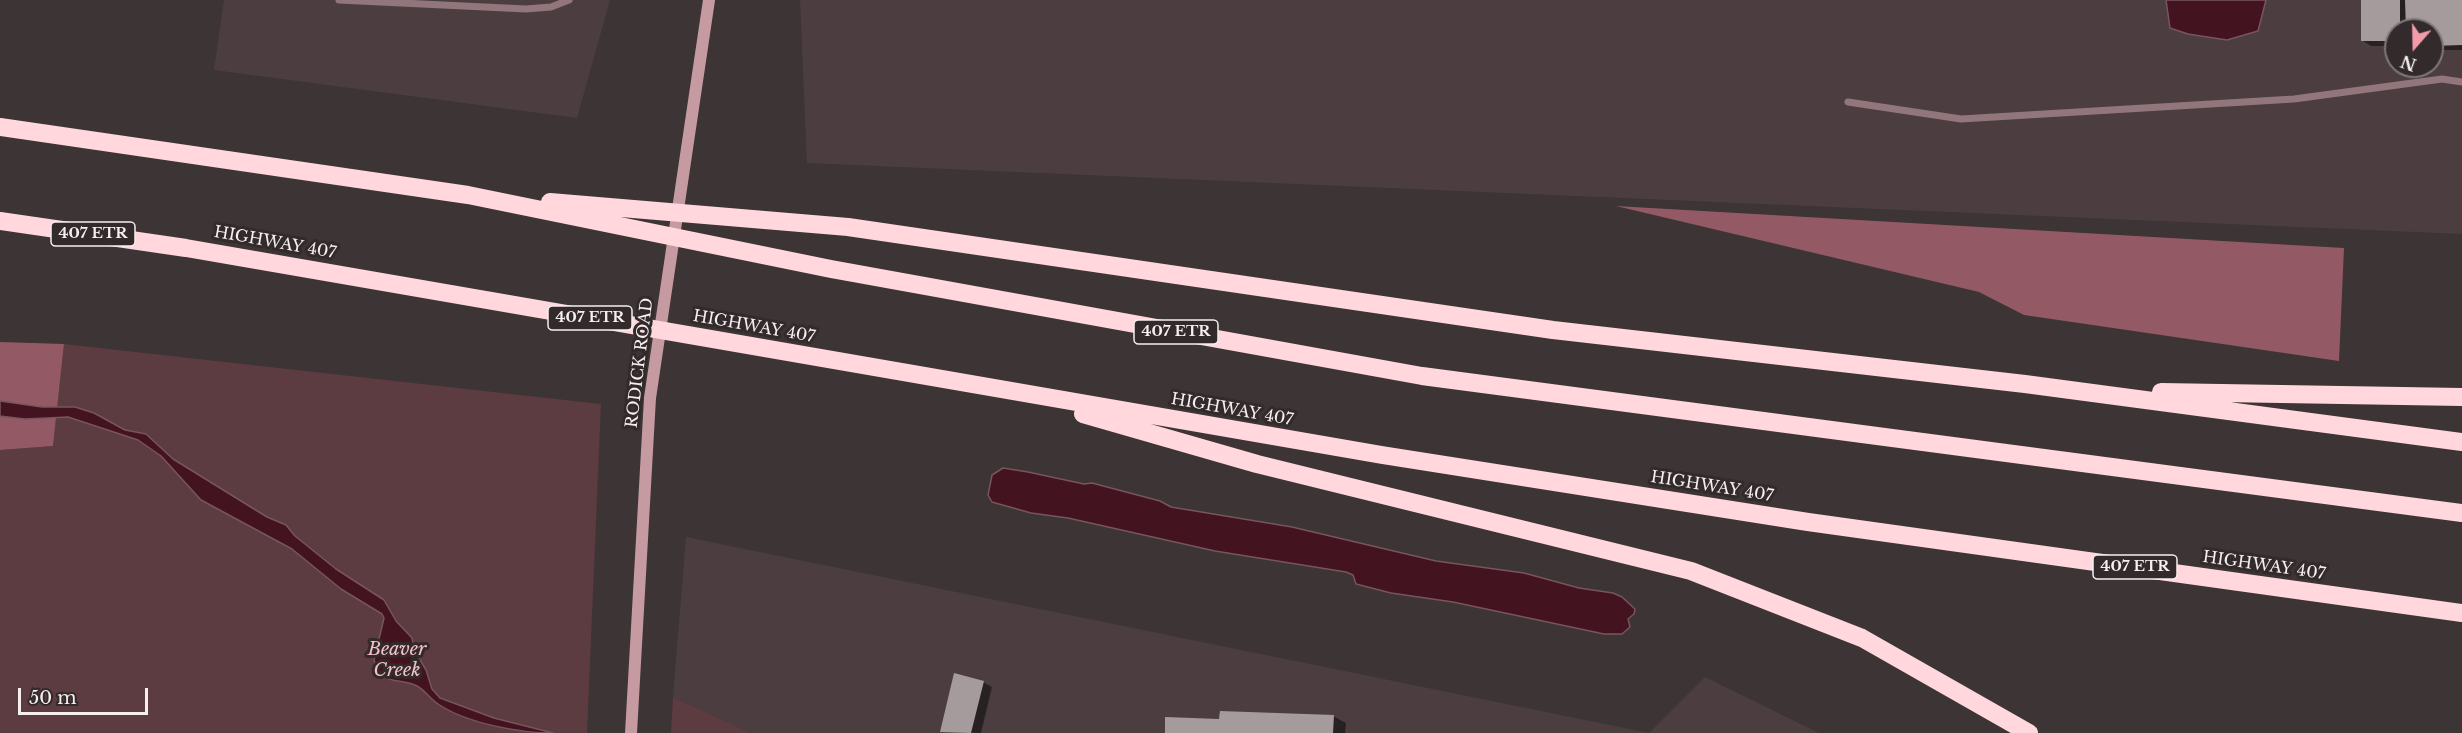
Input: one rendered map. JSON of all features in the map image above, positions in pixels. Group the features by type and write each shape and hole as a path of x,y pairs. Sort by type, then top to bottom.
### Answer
{"highway":[{"name":"407 ETR","path":"0,127 468,195 831,269 1422,376 2462,513"},
{"path":"468,195 848,227 1553,330 2025,384 2462,442"},
{"name":"HIGHWAY 407","path":"0,221 186,248 1382,455 1796,520 2462,613"},
{"path":"2025,384 2161,392 2462,397"},
{"path":"995,388 1257,464 1691,571 1862,638 2029,733"}],"main road":[{"name":"RODICK ROAD","path":"631,733 650,398 709,0"}],"lane":[{"path":"339,0 526,9 551,7 569,0"},
{"path":"1848,102 1961,119 2294,99 2442,79 2462,82"}],"shaded area":[{"path":"224,0 610,0 577,118 214,70"},
{"path":"800,0 2462,0 2462,234 807,163"},
{"path":"1616,206 2344,248 2339,361 2024,315 1979,292"},
{"path":"0,342 64,344 53,446 0,450"},
{"path":"64,344 601,404 587,733 0,733 0,450 53,446"},
{"path":"686,537 1649,733 752,733 673,697"},
{"path":"1705,677 1819,733 1649,733"},
{"path":"673,697 752,733 671,733"}],"water":[{"path":"2166,0 2266,0 2258,31 2227,40 2188,34 2170,28"},
{"name":"Beaver Creek","path":"0,401 42,407 75,407 94,413 125,430 146,434 173,459 267,517 286,525 295,536 336,569 384,600 396,621 412,638 414,650 426,670 432,689 440,698 494,718 553,733 509,729 478,722 438,704 417,686 386,678 377,668 374,660 384,618 382,614 341,589 292,549 201,500 161,456 138,440 68,417 25,419 0,416"},
{"path":"1003,468 1084,484 1092,483 1160,501 1171,507 1292,527 1436,561 1524,573 1579,588 1613,593 1622,597 1635,609 1634,614 1628,619 1630,627 1622,634 1604,634 1453,602 1391,593 1356,584 1353,575 1346,572 1215,551 1068,518 1031,513 992,502 988,495 992,475"}],"building":[{"path":"2361,0 2400,0 2400,18 2384,18 2384,41 2361,41"},
{"path":"2405,0 2462,0 2462,45 2444,46 2444,18 2406,18"},
{"path":"954,673 984,681 971,733 940,732"},
{"path":"1220,711 1334,715 1333,733 1165,733 1165,717 1219,719"}]}
